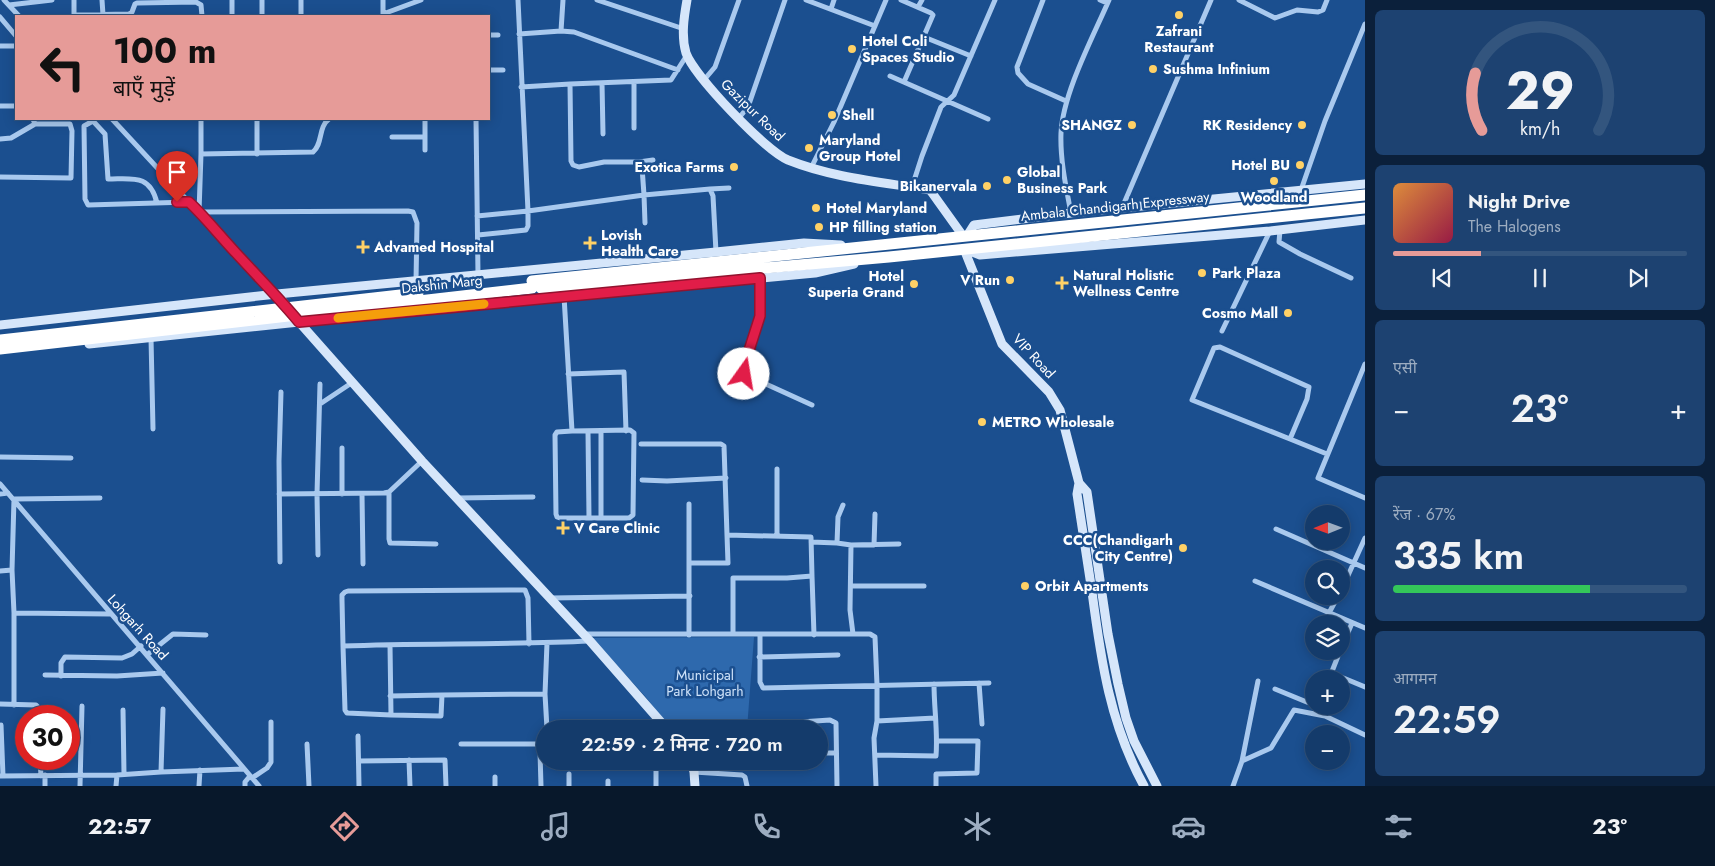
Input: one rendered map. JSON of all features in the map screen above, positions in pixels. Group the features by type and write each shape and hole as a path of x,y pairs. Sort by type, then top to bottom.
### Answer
{"highway":[{"name":"Ambala Chandigarh Expressway","path":"532,285 868,246 1365,196"},
{"name":"Ambala Chandigarh Expressway","path":"889,257 1365,208"},
{"name":"Dakshin Marg","path":"0,349 532,285 889,257"},
{"path":"0,340 532,285"}],"street":[{"path":"4,0 18,15"},
{"path":"9,5 52,0"},
{"path":"74,0 74,15 129,14 132,12 135,4 155,2 199,2 202,15"},
{"path":"102,0 103,15"},
{"path":"132,0 132,12"},
{"path":"232,0 232,15"},
{"path":"262,0 262,15"},
{"path":"300,15 301,0"},
{"path":"383,0 383,15 421,0"},
{"path":"478,235 526,230 528,226 518,0"},
{"path":"561,31 563,0"},
{"path":"597,0 684,29"},
{"name":"Gazipur Road","path":"687,0 684,29 687,55 704,80 738,119 785,159 832,174 930,190 965,236"},
{"path":"704,80 715,67 739,0"},
{"path":"738,119 748,107 785,0"},
{"path":"806,0 875,26"},
{"path":"830,9 834,0"},
{"path":"811,168 834,122 886,0"},
{"path":"901,0 933,15 904,82"},
{"path":"918,7 922,0"},
{"path":"912,187 941,107 954,95 995,0"},
{"path":"1043,0 1018,67 1018,74 1028,84 1066,101"},
{"path":"1071,213 1064,173 1061,133 1066,101 1108,2 1100,0"},
{"path":"1121,208 1211,0"},
{"path":"1239,0 1274,18 1297,10 1318,12 1323,10 1327,0"},
{"path":"0,17 15,35"},
{"path":"1301,190 1325,121 1365,24"},
{"path":"519,34 561,31 583,35 678,70"},
{"path":"490,35 498,35"},
{"path":"924,37 971,56"},
{"path":"0,46 15,46"},
{"path":"521,87 671,80 687,55"},
{"path":"490,70 503,70"},
{"path":"890,76 988,119"},
{"path":"634,82 634,128"},
{"path":"602,83 603,134"},
{"path":"570,84 571,161 573,164 578,167 604,162 654,160"},
{"path":"0,106 15,106"},
{"path":"157,203 152,188 143,181 138,179 108,179 105,134 94,120 84,126 86,203 88,205 157,203 189,202"},
{"path":"113,120 237,254 277,294 299,322 422,461 660,720"},
{"path":"199,212 201,120"},
{"path":"257,120 257,154"},
{"path":"201,154 313,152 317,148 324,124 327,120"},
{"path":"425,120 425,150"},
{"path":"476,120 478,275"},
{"path":"0,139 11,138 34,121 70,124 72,130 71,178 0,177"},
{"path":"392,137 425,137"},
{"path":"639,162 642,167 646,223"},
{"path":"965,236 974,225 1071,213 1365,184"},
{"path":"478,216 729,188"},
{"path":"710,189 713,196 716,252"},
{"path":"199,212 408,210 413,212 417,223 416,281"},
{"path":"964,249 980,255 1270,231 1365,220"},
{"path":"1280,229 1279,242 1351,278"},
{"path":"1222,331 1270,231"},
{"name":"Dakshin Marg","path":"0,325 277,294 804,243 868,246"},
{"name":"VIP Road","path":"964,249 1002,344 1049,392 1060,410 1079,482"},
{"path":"0,354 299,322 815,273 889,257"},
{"path":"760,278 760,316 744,366 744,374 812,405"},
{"path":"564,296 572,431"},
{"path":"151,338 153,428"},
{"path":"1290,439 1307,399 1309,387 1220,347 1214,348 1192,400 1327,454"},
{"path":"1365,364 1318,478 1365,498"},
{"path":"568,374 624,372 626,430"},
{"path":"320,404 354,382"},
{"path":"318,555 317,494 320,384"},
{"path":"280,562 281,392"},
{"path":"626,430 633,431 634,433 633,515 629,518 556,517 555,435 557,432 601,431 626,430"},
{"path":"601,431 601,518"},
{"path":"588,432 588,518"},
{"path":"641,444 721,444 724,450 728,563 690,563"},
{"path":"342,448 342,494"},
{"path":"0,457 71,458"},
{"path":"279,494 362,494 389,492 422,461"},
{"path":"777,470 778,536"},
{"path":"642,480 726,478"},
{"path":"1079,482 1087,492 1108,634 1126,718 1134,741 1157,786"},
{"path":"1079,482 1077,494 1107,686 1127,753 1142,782"},
{"name":"Lohgarh Road","path":"0,484 110,614 148,654 259,786"},
{"path":"389,492 390,543 436,544"},
{"path":"0,494 8,494"},
{"path":"362,494 363,564"},
{"path":"457,498 533,497"},
{"path":"0,704 14,705 12,570 14,499 100,498"},
{"path":"689,504 689,635"},
{"path":"837,543 838,517 843,506"},
{"path":"874,545 875,514"},
{"path":"1276,529 1365,568"},
{"path":"727,535 811,537 814,635"},
{"path":"1350,574 1365,538"},
{"path":"811,542 852,545 899,544"},
{"path":"852,545 850,610 852,634"},
{"path":"0,571 12,570"},
{"path":"733,634 733,578 812,576"},
{"path":"1255,581 1365,628"},
{"path":"852,586 924,586"},
{"path":"442,695 441,716 349,714 346,712 342,595 345,592 525,590 528,598 529,644"},
{"path":"548,598 690,596"},
{"path":"1330,613 1334,605"},
{"path":"14,613 50,615 110,614"},
{"path":"1350,628 1352,623"},
{"path":"148,654 173,634 206,635"},
{"path":"582,634 870,634 875,637 877,685 877,721 874,738 876,786"},
{"path":"760,634 760,682 763,688 989,683"},
{"path":"343,646 590,642"},
{"path":"547,643 547,720"},
{"path":"390,645 391,715"},
{"path":"61,676 61,663 65,658 122,658 132,654 141,646"},
{"path":"759,656 838,655"},
{"path":"45,675 117,676 163,673"},
{"path":"1233,786 1242,761 1258,681"},
{"path":"1350,681 1365,687"},
{"path":"979,683 982,724"},
{"path":"875,755 936,756 934,684"},
{"path":"1275,690 1305,702"},
{"path":"390,696 546,694"},
{"path":"80,786 82,706"},
{"path":"162,772 163,709"},
{"path":"124,710 124,774"},
{"path":"1242,761 1271,748 1294,710 1325,716 1365,735"},
{"path":"877,721 935,718"},
{"path":"828,720 836,723 837,786"},
{"path":"245,786 245,782 267,768 271,762 271,722"},
{"path":"1,725 1,776 116,775 244,769"},
{"path":"358,736 359,786"},
{"path":"936,786 936,774 977,773 978,740 937,741"},
{"path":"307,744 309,786"},
{"path":"461,744 536,744"},
{"path":"828,753 836,753"},
{"path":"409,760 410,786"},
{"path":"359,761 445,760 446,786"},
{"path":"42,770 45,786"},
{"path":"199,786 200,770"},
{"path":"541,770 541,786"},
{"path":"656,770 656,786"},
{"path":"1142,782 1149,770"},
{"path":"695,786 694,772 742,775 745,777 746,786"},
{"path":"569,774 569,786"},
{"path":"116,775 116,786"},
{"path":"495,777 496,786"}],"green space":[{"name":"Municipal Park Lohgarh","path":"754,637 748,720 664,720 645,696 592,638"}],"slow traffic":[{"path":"338,318 484,304"}],"place":[{"name":"Zafrani Restaurant","path":"1179,15"},
{"name":"Hotel Coli Spaces Studio","path":"852,49"},
{"name":"Sushma Infinium","path":"1153,69"},
{"name":"Shell","path":"832,115"},
{"name":"SHANGZ","path":"1132,125"},
{"name":"RK Residency","path":"1302,125"},
{"name":"Maryland Group Hotel","path":"809,148"},
{"name":"Hotel BU","path":"1300,165"},
{"name":"Exotica Farms","path":"734,167"},
{"name":"Global Business Park","path":"1007,180"},
{"name":"Woodland","path":"1274,181"},
{"name":"Bikanervala","path":"987,186"},
{"name":"Hotel Maryland","path":"816,208"},
{"name":"HP filling station","path":"819,227"},
{"name":"Lovish Health Care","path":"590,243"},
{"name":"Advamed Hospital","path":"363,247"},
{"name":"Park Plaza","path":"1202,273"},
{"name":"V Run","path":"1010,280"},
{"name":"Natural Holistic Wellness Centre","path":"1062,283"},
{"name":"Hotel Superia Grand","path":"914,284"},
{"name":"Cosmo Mall","path":"1288,313"},
{"name":"METRO Wholesale","path":"982,422"},
{"name":"V Care Clinic","path":"563,528"},
{"name":"CCC(Chandigarh City Centre)","path":"1183,548"},
{"name":"Orbit Apartments","path":"1025,586"}],"route":[{"path":"177,202 189,202 277,294 299,322 760,278 760,316 756,334 744,366 744,374"}]}
